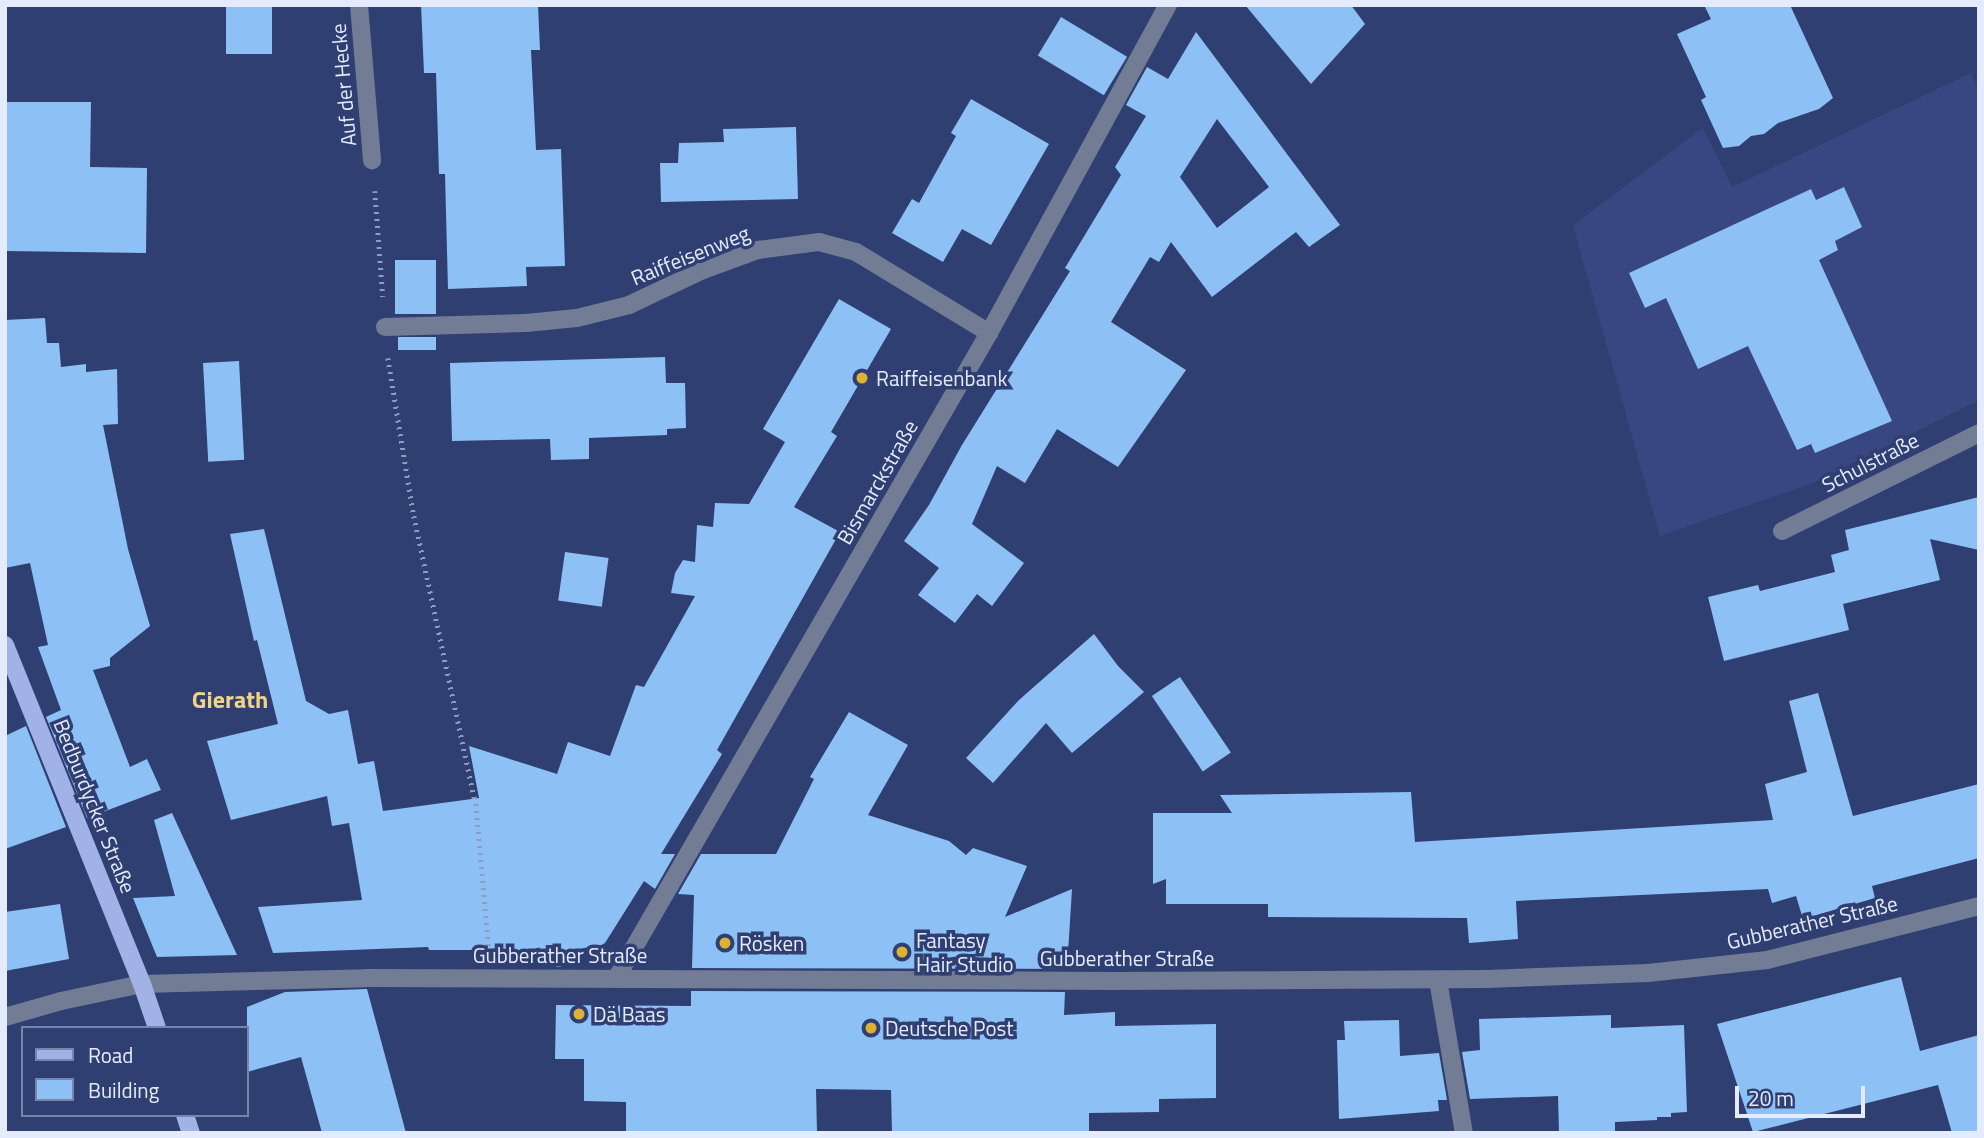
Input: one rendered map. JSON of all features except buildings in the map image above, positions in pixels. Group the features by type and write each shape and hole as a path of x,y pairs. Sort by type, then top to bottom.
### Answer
{"main road":[{"name":"Bedburdycker Straße","path":"5,645 142,984 156,1026"}],"street":[{"name":"Auf der Hecke","path":"359,5 373,160"},
{"name":"Bismarckstraße","path":"617,977 989,333 1168,5"},
{"name":"Raiffeisenweg","path":"385,327 526,323 577,318 629,305 704,270 758,250 819,242 856,252 989,333"},
{"name":"Schulstraße","path":"1782,531 1979,433"},
{"name":"Gubberather Straße","path":"5,1017 61,1001 142,984 617,977 859,981 1569,977 1724,966 1767,960 1979,906"},
{"path":"1438,979 1464,1133"}],"path":[{"path":"373,160 385,327 395,412 414,516 476,804 490,978"}],"shaded area":[{"path":"1971,73 1979,91 1979,400 1815,482 1660,536 1573,225 1703,128 1732,187"}],"place":[{"name":"Raiffeisenbank","path":"862,378"},
{"name":"Rösken","path":"725,943"},
{"name":"Fantasy Hair Studio","path":"902,952"},
{"name":"Dä Baas","path":"579,1014"},
{"name":"Deutsche Post","path":"871,1028"}],"district":[{"name":"Gierath","path":"230,700"}]}
